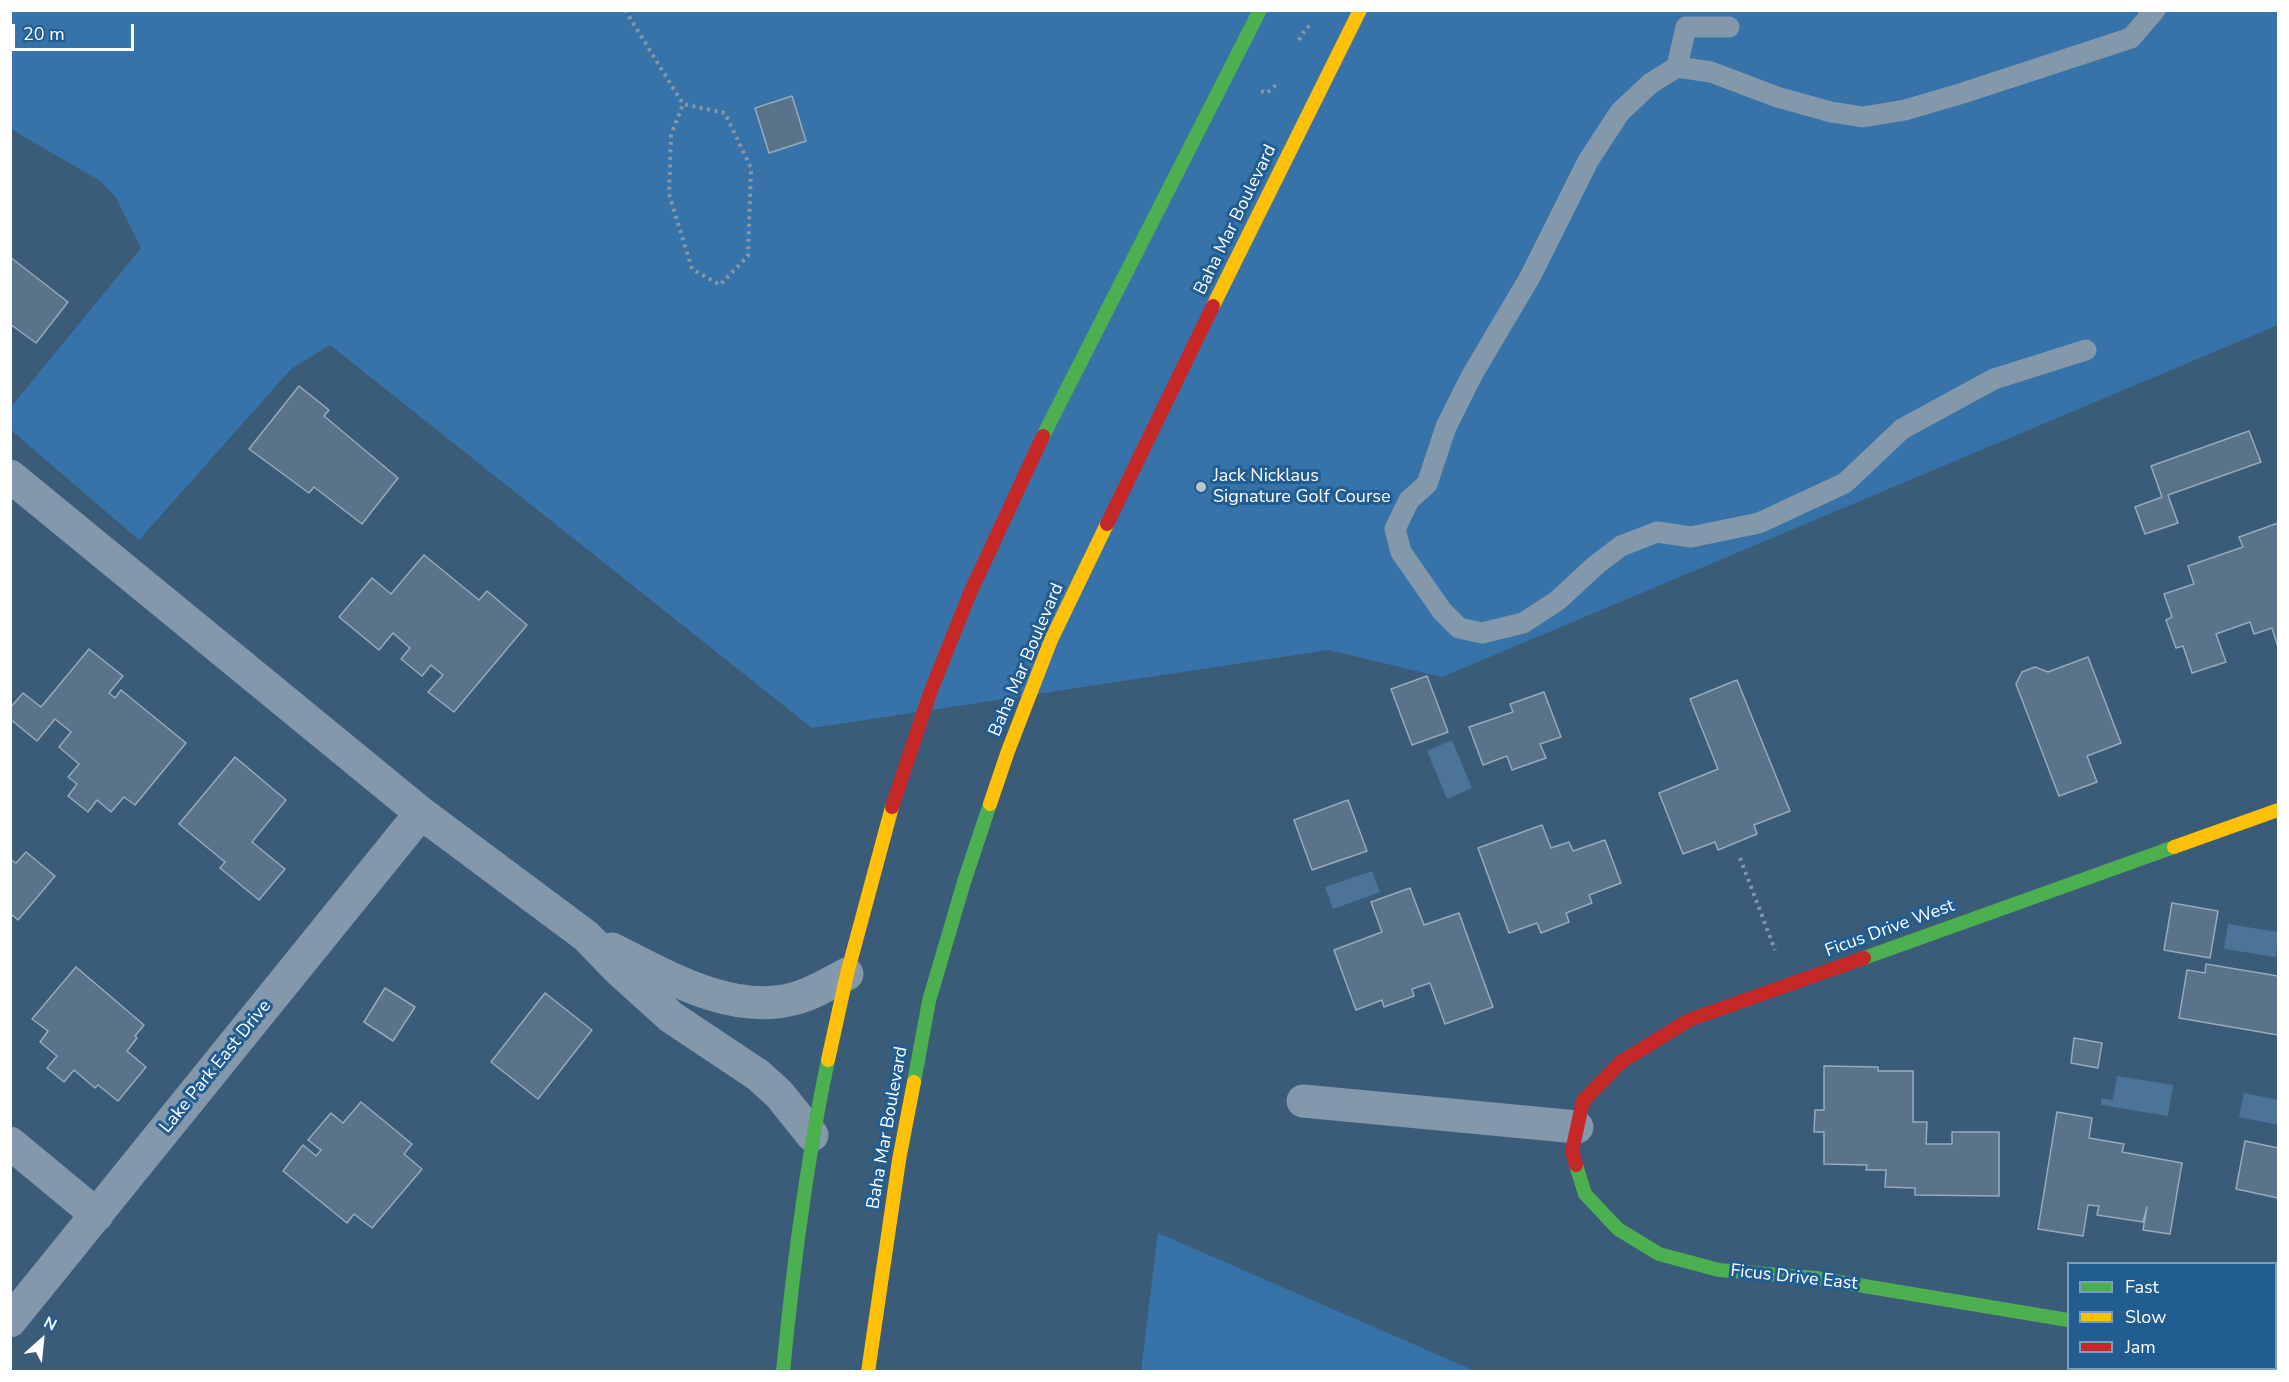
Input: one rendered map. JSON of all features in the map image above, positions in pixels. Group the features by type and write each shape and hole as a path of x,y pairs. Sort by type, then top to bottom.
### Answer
{"main road":[{"path":"783,1371 792,1277 812,1135 848,974 893,802 930,693 970,594 1046,429 1260,10"},
{"name":"Baha Mar Boulevard","path":"868,1371 899,1160 929,1001 964,882 1008,751 1056,629 1173,386 1360,10"},
{"name":"Ficus Drive West","path":"1574,1139 1582,1101 1621,1062 1689,1020 2278,810"},
{"name":"Ficus Drive East","path":"1574,1139 1586,1194 1618,1229 1659,1254 1719,1270 1816,1278 2067,1320"}],"street":[{"path":"10,476 421,813 586,936 619,970 671,1017 765,1081 795,1112 812,1135"},
{"name":"Lake Park East Drive","path":"10,1321 421,813"},
{"path":"586,936 696,988 732,1000 764,1002 793,999 820,989 848,974"},
{"path":"1303,1101 1574,1139"},
{"path":"10,1143 97,1215"}],"lane":[{"path":"2086,350 1994,379 1902,429 1845,483 1759,524 1691,537 1657,532 1621,546 1596,565 1557,601 1523,623 1482,633 1459,628 1442,611 1401,552 1395,529 1409,500 1427,484 1446,427 1472,375 1530,277 1588,161 1620,112 1651,83 1677,67 1711,72 1777,97 1831,112 1863,117 1905,110 1953,96 2131,38 2155,10"},
{"path":"1677,67 1686,27 1729,27"}],"path":[{"path":"624,10 683,104 725,113 752,168 748,256 720,285 692,269 669,194 672,135 683,104"},
{"path":"1297,46 1306,28 1316,23 1346,38"},
{"path":"1227,77 1267,93 1278,84 1283,74"},
{"path":"1740,858 1788,985"}],"shaded area":[{"name":"Jack Nicklaus Signature Golf Course","path":"11,11 2278,11 2278,325 1442,677 1328,650 812,728 330,345 291,369 139,540 11,430 11,407 141,248 115,196 100,181 11,129"},
{"path":"1452,740 1472,788 1447,799 1427,751"},
{"path":"1372,871 1380,892 1333,909 1325,887"},
{"path":"2228,924 2278,932 2276,957 2224,949"},
{"path":"2117,1076 2173,1085 2168,1116 2101,1105 2101,1098 2113,1100"},
{"path":"2244,1093 2278,1100 2278,1125 2239,1117"},
{"path":"1158,1233 1475,1371 1141,1371"}],"building":[{"path":"792,96 806,141 769,153 755,108"},
{"path":"10,257 68,302 36,343 10,324"},
{"path":"299,386 329,410 324,416 398,478 362,524 314,487 309,493 249,449"},
{"path":"2249,431 2261,462 2168,495 2178,523 2145,534 2135,507 2162,497 2151,466"},
{"path":"2278,523 2278,647 2272,628 2254,634 2250,622 2216,634 2226,662 2192,673 2183,646 2176,648 2166,620 2172,617 2164,594 2194,584 2188,566 2243,547 2239,537"},
{"path":"424,555 479,600 487,591 527,625 454,712 428,692 443,675 431,665 422,676 401,659 410,648 393,633 379,650 339,617 372,578 391,594"},
{"path":"89,649 123,676 109,693 115,698 121,690 186,743 135,805 124,797 111,812 97,800 88,812 68,796 77,784 68,777 79,764 59,747 71,732 55,719 37,741 10,719 10,708 23,693 41,707"},
{"path":"2088,657 2121,743 2087,756 2097,782 2059,796 2016,684 2022,672 2035,667 2048,672"},
{"path":"1427,676 1448,732 1412,745 1391,689"},
{"path":"1737,680 1790,811 1754,825 1757,834 1718,850 1715,842 1683,854 1659,793 1718,769 1690,699"},
{"path":"1544,692 1561,737 1540,744 1546,758 1512,770 1507,756 1483,765 1469,727 1513,712 1510,704"},
{"path":"235,757 286,800 252,842 285,869 259,900 220,868 225,862 179,824"},
{"path":"1348,800 1367,851 1312,870 1294,820"},
{"path":"1542,825 1551,848 1569,842 1573,851 1605,840 1621,883 1589,895 1592,903 1566,913 1569,922 1541,933 1537,923 1509,933 1478,848"},
{"path":"26,852 55,876 18,920 10,913 10,859 16,863"},
{"path":"1410,888 1424,925 1459,913 1493,1007 1445,1024 1430,983 1412,989 1414,996 1384,1007 1382,1000 1356,1010 1334,950 1382,932 1371,902"},
{"path":"2172,903 2218,911 2210,958 2164,950"},
{"path":"2206,964 2278,976 2278,1035 2179,1018 2187,970 2205,973"},
{"path":"76,967 144,1025 127,1051 146,1067 118,1101 98,1085 95,1088 74,1070 64,1082 47,1068 57,1056 40,1042 48,1031 32,1019"},
{"path":"385,988 415,1007 393,1041 364,1022"},
{"path":"545,993 592,1030 538,1099 491,1062"},
{"path":"2074,1038 2102,1043 2098,1068 2071,1063"},
{"path":"1824,1066 1878,1067 1878,1071 1913,1071 1913,1122 1927,1122 1926,1144 1952,1144 1952,1132 1999,1132 1999,1196 1915,1195 1915,1188 1885,1187 1886,1170 1866,1170 1867,1165 1824,1164 1824,1132 1814,1132 1815,1110 1824,1110"},
{"path":"361,1102 412,1144 404,1154 422,1169 372,1228 354,1214 347,1223 283,1171 303,1145 316,1156 321,1150 308,1140 331,1113 343,1123"},
{"path":"2057,1112 2092,1118 2089,1138 2124,1144 2122,1152 2182,1163 2170,1234 2143,1230 2147,1207 2143,1222 2097,1215 2099,1206 2088,1205 2083,1236 2038,1229"},
{"path":"2245,1141 2278,1148 2278,1198 2236,1189"}],"traffic: fast":[{"path":"1043,436 1260,10"},
{"path":"914,1082 929,1001 990,804"},
{"path":"1864,958 2174,847"},
{"path":"783,1372 801,1215 828,1060"},
{"path":"1576,1165 1585,1194 1618,1229 1659,1254 1719,1270 1816,1278 2067,1320"}],"traffic: slow":[{"path":"1213,306 1360,10"},
{"path":"990,804 1051,640 1107,524"},
{"path":"828,1060 847,974 892,807"},
{"path":"2174,847 2278,810"},
{"path":"868,1372 899,1160 914,1082"}],"traffic: jam":[{"path":"1107,524 1213,306"},
{"path":"892,807 930,693 970,593 1043,436"},
{"path":"1576,1165 1572,1151 1583,1101 1621,1062 1689,1020 1864,958"}],"place":[{"name":"Jack Nicklaus Signature Golf Course","path":"1201,487"}]}
